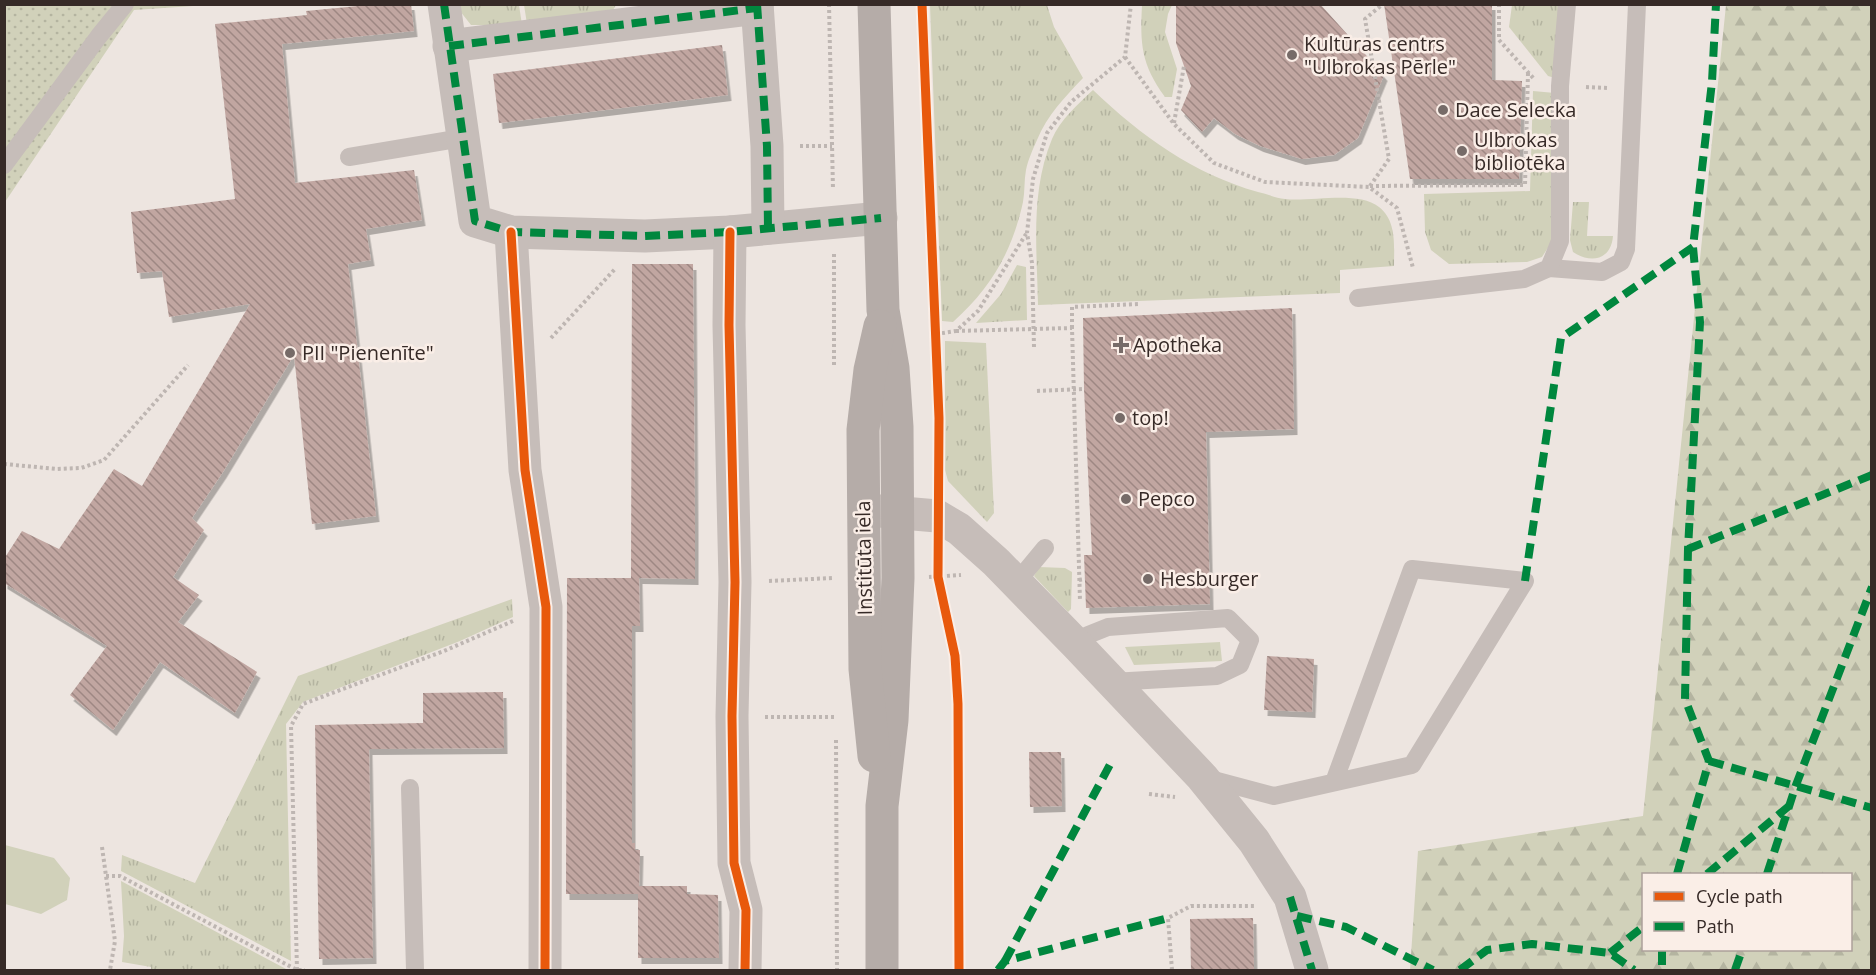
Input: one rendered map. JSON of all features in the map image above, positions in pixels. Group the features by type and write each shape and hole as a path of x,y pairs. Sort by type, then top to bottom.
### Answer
{"main road":[{"name":"Institūta iela","path":"874,4 883,310 893,368 897,427 898,578 892,710 882,806 882,970"},
{"name":"Institūta iela","path":"882,806 870,724 865,669 863,430 870,370 883,310"}],"street":[{"path":"444,4 448,46 475,221 512,232 645,236 730,232 881,218"},
{"path":"448,46 757,6 767,146 768,228"},
{"path":"512,232 525,470 546,607 545,970"},
{"path":"730,232 729,325 735,582 732,716 734,863 746,910 745,970"},
{"path":"864,510 938,516 959,529 1006,572 1202,777 1254,841 1284,886 1297,916 1312,970"}],"lane":[{"path":"4,165 125,4"},
{"path":"1549,268 1560,241 1560,86 1566,4"},
{"path":"1358,297 1524,279 1549,268 1602,272 1621,262 1626,249 1637,4"},
{"path":"349,157 462,138"},
{"path":"1006,572 1045,548"},
{"path":"1202,777 1274,796 1334,783 1412,765 1526,581 1412,569 1334,783"},
{"path":"1076,644 1088,635 1108,627 1228,618 1250,640 1240,665 1217,676 1112,682"},
{"path":"410,788 415,970"}],"path":[{"path":"1131,4 1125,57 1174,124 1214,163 1266,182 1369,186 1525,185 1528,73"},
{"path":"1369,186 1389,159 1365,19 1383,4"},
{"path":"1034,347 1032,263 1027,233 1033,178 1047,133 1071,102 1125,57"},
{"path":"1174,124 1184,66"},
{"path":"1369,186 1397,208 1419,291"},
{"path":"956,331 978,311 1027,233"},
{"path":"521,371 616,268"},
{"path":"1080,610 1072,307 1139,304"},
{"path":"936,322 936,344"},
{"path":"936,334 956,331 1072,328"},
{"path":"4,464 57,469 81,468 104,460 188,365"},
{"path":"1037,391 1084,389"},
{"path":"928,578 1006,572"},
{"path":"735,582 835,578"},
{"path":"1079,580 1085,579"},
{"path":"297,970 291,726 303,704 444,651 546,607"},
{"path":"732,716 836,717"},
{"path":"102,847 115,941 110,970"},
{"path":"106,876 120,876 297,970 305,970"},
{"path":"1172,970 1168,918 1191,906 1262,906"}],"green space":[{"path":"5,5 208,5 134,10 5,202"},
{"path":"459,5 519,5 522,25 471,25 460,11"},
{"path":"524,5 616,5 613,10 527,24"},
{"path":"930,5 1047,5 1054,27 1083,78 1051,114 1029,158 1023,202 1006,253 989,282 953,322 942,321"},
{"path":"1142,5 1172,5 1165,32 1177,69 1172,97 1165,97 1147,64 1142,43"},
{"path":"1512,5 1559,5 1555,78 1548,76 1509,27"},
{"path":"1726,5 1871,5 1871,970 1410,970 1418,851 1643,816"},
{"path":"1093,90 1149,138 1212,175 1282,198 1296,200 1359,199 1379,207 1389,219 1392,227 1394,266 1340,270 1340,293 1038,305 1036,221 1040,180 1045,159 1060,125"},
{"path":"1533,91 1555,93 1551,243 1542,257 1527,262 1449,264 1431,250 1425,232 1424,194 1530,191"},
{"path":"1573,202 1589,202 1587,236 1613,236 1608,250 1599,258 1587,258 1573,252 1570,240"},
{"path":"1017,265 1026,267 1027,320 976,323 1001,294"},
{"path":"945,341 986,343 994,513 987,522 948,481 945,470"},
{"path":"1039,567 1065,568 1072,572 1071,609 1068,612 1034,576"},
{"path":"512,599 513,617 460,641 303,702 286,724 291,961 121,871 122,855 195,883 298,676"},
{"path":"1220,642 1222,661 1134,665 1125,647"},
{"path":"5,845 54,858 70,878 67,900 41,914 5,904"},
{"path":"121,881 288,970 151,970 151,967 122,962 124,936"}],"building":[{"name":"PII \"Pienenīte\"","path":"379,4 411,4 414,31 282,44 295,183 414,170 422,220 366,229 371,260 348,264 376,516 312,524 294,355 223,472 192,518 204,530 173,577 199,595 178,622 257,672 235,713 160,662 113,730 70,695 107,646 4,583 4,559 22,531 59,549 114,469 142,486 250,304 169,317 162,271 137,273 131,212 235,199 215,24 307,15 306,11"},
{"path":"1176,4 1320,4 1384,75 1358,138 1334,155 1302,159 1260,146 1235,134 1214,118 1202,132 1181,110 1191,86 1176,43"},
{"path":"1384,4 1492,4 1492,80 1522,81 1519,179 1410,179"},
{"path":"722,45 728,95 499,123 493,74"},
{"path":"632,264 693,264 695,579 639,578 640,626 632,626 632,843 635,843 635,850 640,850 639,886 687,886 687,894 718,895 719,958 638,958 638,894 566,894 567,578 631,578"},
{"path":"1292,308 1294,429 1206,432 1210,604 1086,608 1084,555 1092,555 1083,318"},
{"path":"1267,656 1314,659 1312,712 1264,710"},
{"path":"503,692 504,748 369,749 373,958 319,959 315,725 423,723 423,693"},
{"path":"1029,752 1061,752 1062,806 1030,807"},
{"path":"1253,918 1254,970 1191,970 1190,919"}],"marked path":[{"path":"444,4 475,221 511,232 645,236 730,232 881,218"},
{"path":"757,4 767,146 768,228"},
{"path":"1677,873 1709,761 1685,699 1688,549 1700,322 1693,247 1712,82 1716,4"},
{"path":"449,46 757,8"},
{"path":"1525,581 1561,338 1693,247"},
{"path":"1688,549 1872,475"},
{"path":"1767,873 1796,785 1872,587"},
{"path":"1005,961 1113,759"},
{"path":"1709,761 1872,808"},
{"path":"1708,873 1789,806"},
{"path":"1290,897 1312,970"},
{"path":"1297,916 1346,927 1433,970"},
{"path":"998,970 1005,961 1168,918"},
{"path":"1610,953 1642,928"},
{"path":"1460,970 1487,950 1532,944 1610,953 1634,970"},
{"path":"1662,951 1662,970"},
{"path":"1735,970 1742,951"}],"cycle path":[{"path":"922,4 939,418 938,577 955,656 958,704 959,970"},
{"path":"511,232 525,470 546,607 545,970"},
{"path":"730,232 729,325 735,582 732,716 734,863 746,910 745,970"}],"place":[{"name":"Kultūras centrs \"Ulbrokas Pērle\"","path":"1292,55"},
{"name":"Dace Selecka","path":"1443,110"},
{"name":"Ulbrokas bibliotēka","path":"1462,151"},
{"name":"Apotheka","path":"1121,345"},
{"name":"PII \"Pienenīte\"","path":"290,353"},
{"name":"top!","path":"1120,418"},
{"name":"Pepco","path":"1126,499"},
{"name":"Hesburger","path":"1148,579"}]}
